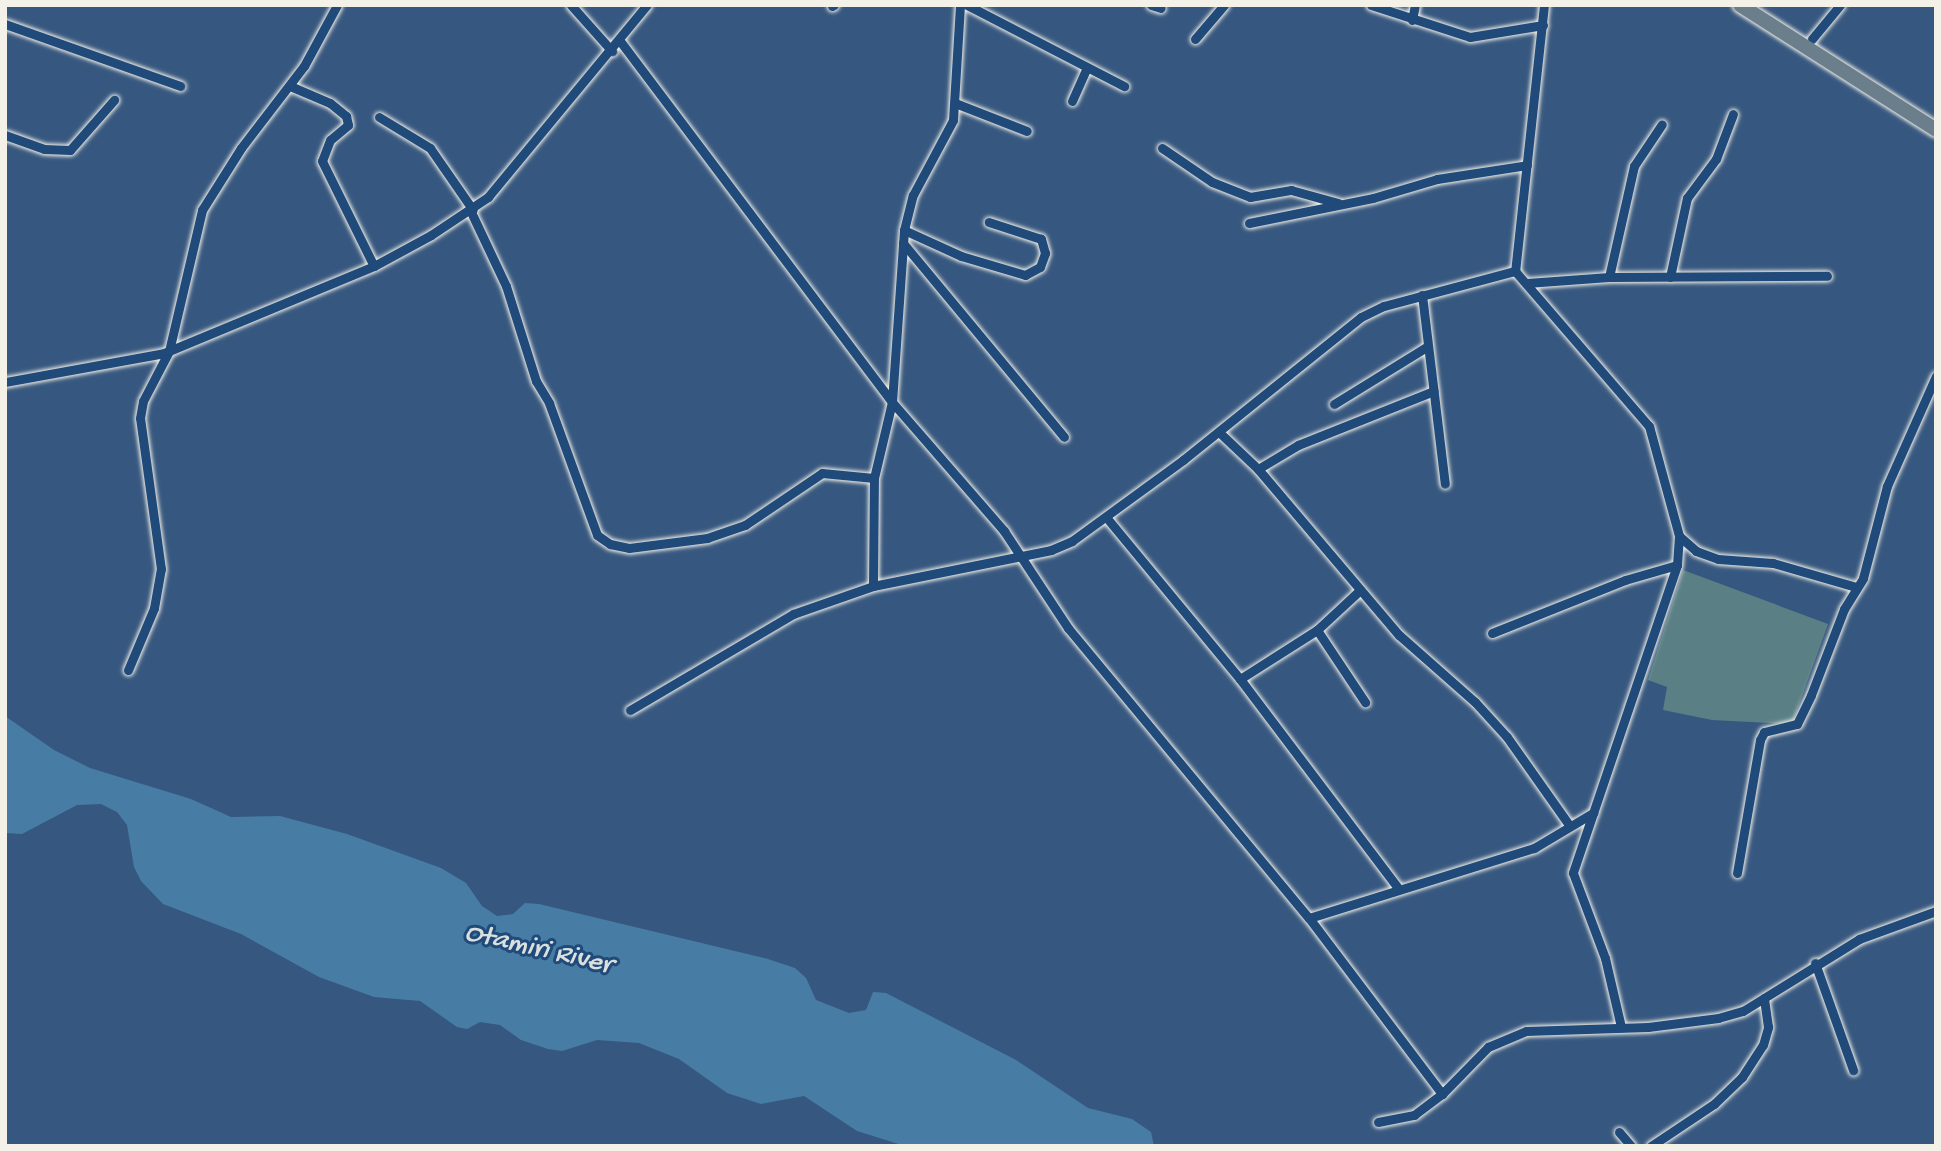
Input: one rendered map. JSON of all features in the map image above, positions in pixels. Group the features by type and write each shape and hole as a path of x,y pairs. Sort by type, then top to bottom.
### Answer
{"main road":[{"path":"1740,5 1936,130"},
{"path":"1758,5 1936,118"}],"street":[{"path":"128,670 154,608 160,569 140,418 143,401 169,351 202,210 242,148 290,86 337,5"},
{"path":"571,5 612,51"},
{"path":"5,382 169,351 374,266 472,211 612,51 647,5"},
{"path":"873,586 874,478 892,402 904,229 913,195 947,135 955,103 960,5"},
{"path":"967,5 1086,69 1124,86"},
{"path":"1195,39 1224,5"},
{"path":"1371,5 1470,37 1542,25"},
{"path":"1412,20 1415,5"},
{"path":"1544,5 1516,271 1649,426 1679,536 1677,565 1593,813 1573,882 1605,958 1621,1027"},
{"path":"1812,39 1840,5"},
{"path":"5,23 180,86"},
{"path":"620,41 892,402 1021,556 1068,628 1309,918 1442,1094"},
{"path":"1072,101 1086,69"},
{"path":"290,86 330,103 346,116 348,125 330,140 322,161 374,266"},
{"path":"5,135 44,149 70,150 114,100"},
{"path":"955,103 1027,131"},
{"path":"1670,277 1687,198 1716,159 1733,114"},
{"path":"379,117 430,148 472,211 506,286 536,381 549,404 597,535 610,544 629,548 707,538 745,525 822,472 874,478"},
{"path":"1609,277 1634,166 1662,124"},
{"path":"1162,148 1212,182 1250,197 1291,190 1338,203"},
{"path":"1250,223 1373,198 1437,179 1527,165"},
{"path":"904,229 961,256 1025,275 1040,267 1045,253 1041,239 989,222"},
{"path":"902,243 1064,437"},
{"path":"631,710 793,614 873,586 1021,556 1061,545 1106,517 1219,432 1361,317 1422,295 1516,271"},
{"path":"1527,283 1609,277 1827,276"},
{"path":"1422,295 1445,484"},
{"path":"1334,404 1428,346"},
{"path":"1737,873 1760,740 1764,732 1797,724 1856,587 1863,578 1887,486 1936,376"},
{"path":"1258,469 1298,445 1434,391"},
{"path":"1219,432 1258,469 1399,635 1499,729 1569,825"},
{"path":"1106,517 1240,678 1398,888"},
{"path":"1679,536 1696,551 1718,559 1773,564 1856,587"},
{"path":"1492,633 1626,580 1677,565"},
{"path":"1240,678 1317,630 1360,590"},
{"path":"1317,630 1365,702"},
{"path":"1309,918 1398,888 1534,848 1593,813"},
{"path":"1378,1122 1414,1115 1442,1094 1488,1047 1526,1031 1621,1027 1718,1018 1764,998 1815,963 1859,939 1936,911"},
{"path":"1815,963 1853,1070"},
{"path":"1651,1146 1714,1104 1742,1077 1765,1036 1769,1015 1764,998"},
{"path":"1619,1132 1631,1146"}],"green space":[{"path":"1683,570 1828,624 1792,724 1712,720 1663,710 1667,687 1648,680"}],"water":[{"name":"Otamiri River","path":"5,716 54,750 90,768 191,799 231,817 280,816 347,834 441,868 466,883 482,906 497,916 513,914 525,903 539,904 768,959 795,968 806,978 816,1000 849,1013 866,1010 873,992 886,993 1016,1060 1088,1108 1132,1119 1151,1132 1154,1146 905,1146 857,1131 804,1096 761,1104 727,1093 679,1059 639,1043 597,1040 562,1051 548,1049 521,1040 500,1025 480,1022 467,1029 457,1027 420,1001 374,997 319,977 241,934 163,904 141,881 134,867 127,825 117,812 101,804 77,805 22,834 5,833"}]}
